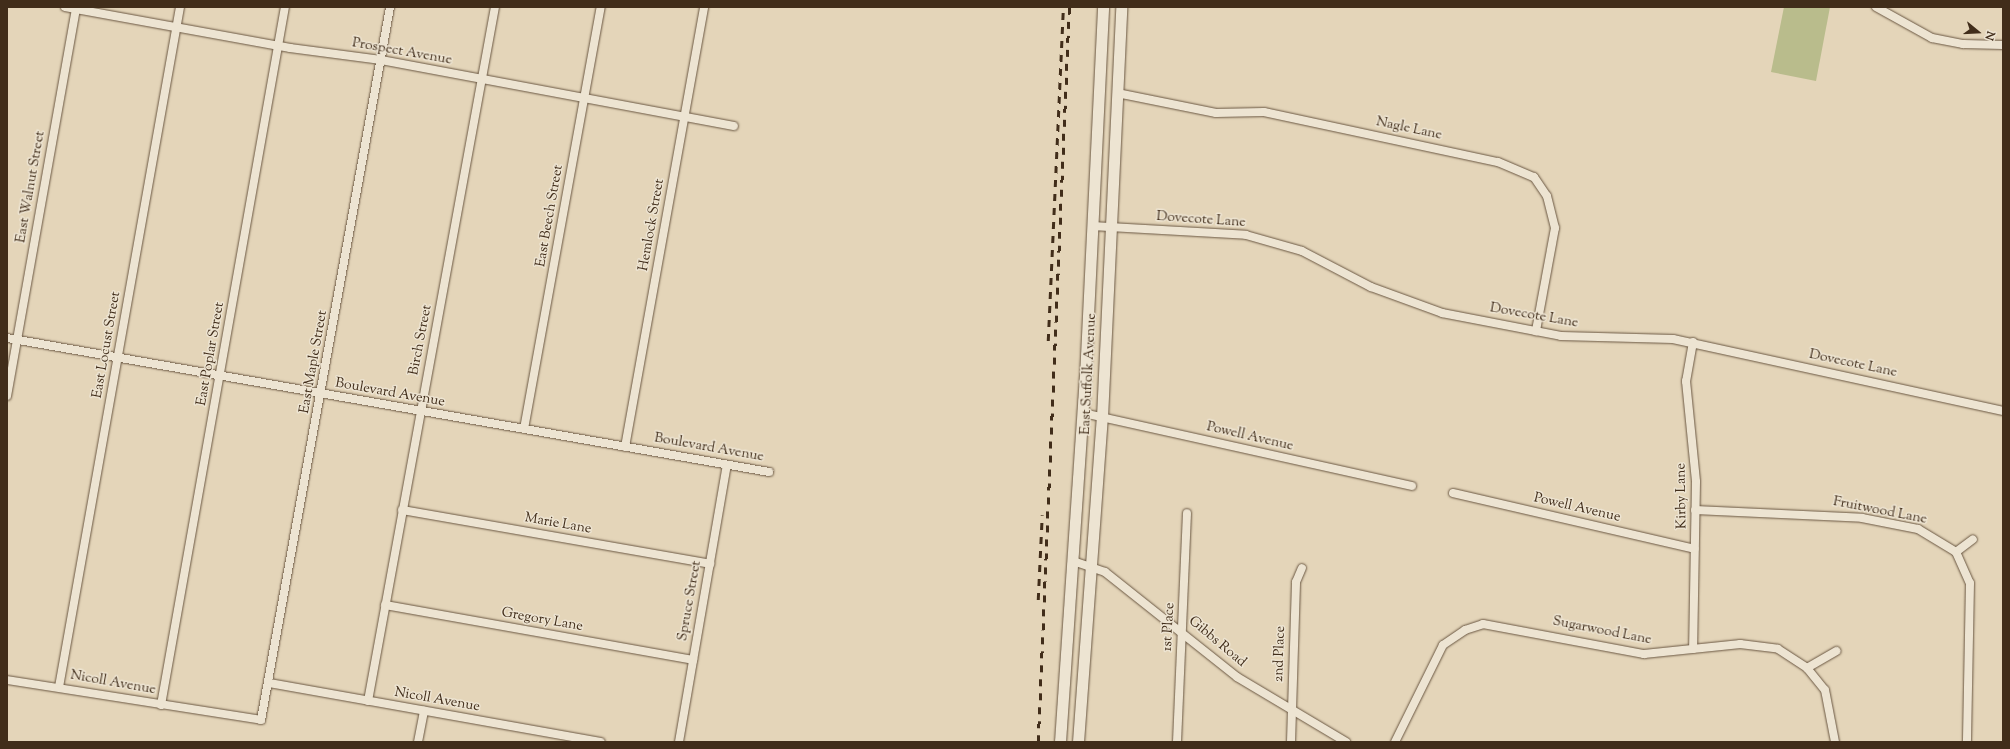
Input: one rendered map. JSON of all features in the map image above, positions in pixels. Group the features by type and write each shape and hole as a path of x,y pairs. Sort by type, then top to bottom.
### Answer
{"main road":[{"name":"East Suffolk Avenue","path":"1060,742 1083,413 1103,7"},
{"name":"East Suffolk Avenue","path":"1078,742 1102,417 1121,7"}],"street":[{"name":"Prospect Avenue","path":"65,7 278,46 381,60 734,126"},
{"name":"East Locust Street","path":"59,687 180,7"},
{"name":"East Poplar Street","path":"161,705 285,7"},
{"name":"East Maple Street","path":"261,720 269,684 322,394 390,7"},
{"name":"Birch Street","path":"368,701 495,7"},
{"name":"East Beech Street","path":"524,429 601,7"},
{"name":"Hemlock Street","path":"625,447 704,7"},
{"path":"1876,7 1932,38 1963,44 2003,45"},
{"name":"East Walnut Street","path":"7,396 76,8"},
{"name":"Nagle Lane","path":"1117,93 1216,113 1264,112 1498,162 1534,177 1547,196 1555,228 1536,331"},
{"name":"Dovecote Lane","path":"1092,226 1210,231 1278,243 1326,262 1371,287 1421,306 1536,331 1574,337 1650,336 1693,342 2003,410"},
{"name":"Boulevard Avenue","path":"7,338 768,472"},
{"name":"Kirby Lane","path":"1693,342 1686,381 1695,510 1693,649"},
{"name":"Powell Avenue","path":"1083,413 1412,486"},
{"name":"Spruce Street","path":"679,742 727,465"},
{"name":"Powell Avenue","path":"1453,494 1695,548"},
{"name":"Marie Lane","path":"402,510 710,564"},
{"name":"Fruitwood Lane","path":"1695,510 1862,518 1918,529 1956,552"},
{"name":"1st Place","path":"1176,742 1187,513"},
{"path":"1968,742 1970,583 1956,552 1973,539"},
{"name":"Gibbs Road","path":"1073,561 1091,566 1181,629 1237,677 1293,712 1346,742"},
{"name":"2nd Place","path":"1291,742 1296,582 1302,568"},
{"name":"Gregory Lane","path":"385,605 693,660"},
{"name":"Sugarwood Lane","path":"1395,742 1443,645 1465,630 1483,624 1644,654 1759,645 1778,649 1807,668 1825,690 1835,742"},
{"path":"1807,668 1837,651"},
{"name":"Nicoll Avenue","path":"7,680 261,720"},
{"name":"Nicoll Avenue","path":"269,684 601,742"},
{"path":"418,742 424,711"}],"green space":[{"path":"1784,7 1830,7 1816,81 1771,72"}],"railway":[{"path":"1048,341 1063,7"},
{"path":"1038,742 1069,7"},
{"path":"1038,600 1042,515"}]}
